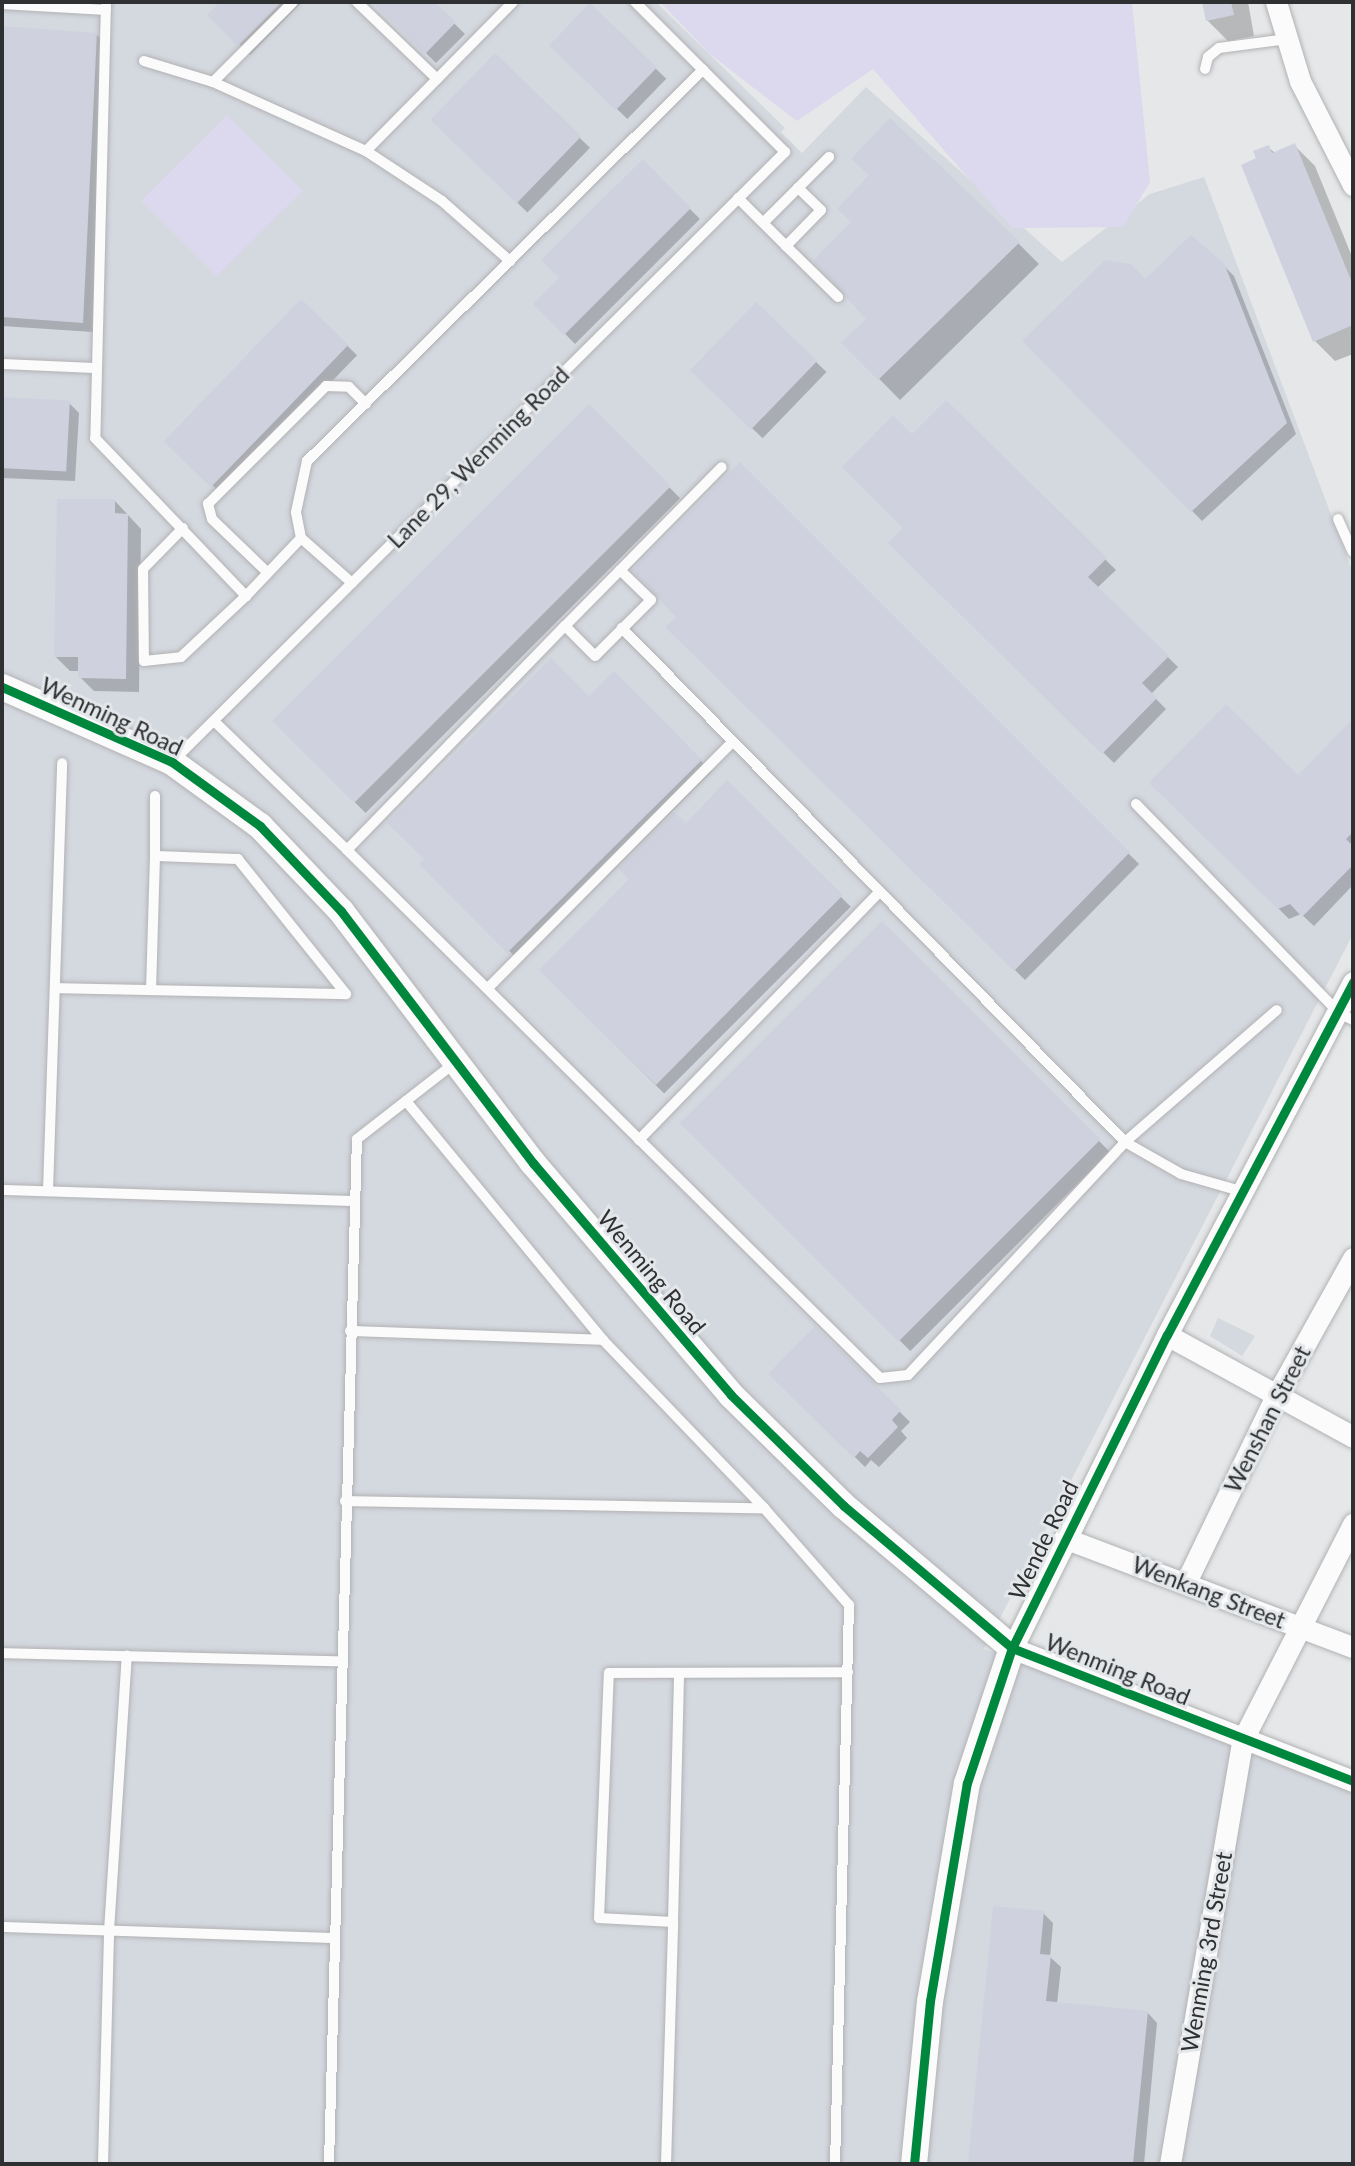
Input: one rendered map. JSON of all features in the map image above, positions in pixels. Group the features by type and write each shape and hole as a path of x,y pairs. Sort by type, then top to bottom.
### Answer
{"street":[{"path":"1276,2 1300,81 1353,185"},
{"name":"Wenming Road","path":"2,687 172,762 260,826 341,911 533,1163 731,1395 844,1506 1012,1648 1353,1781"},
{"name":"Wende Road","path":"914,2164 930,2001 967,1783 1012,1648 1064,1538 1167,1335 1244,1192 1346,1016 1353,982"},
{"name":"Wenshan Street","path":"1186,1582 1276,1395 1353,1258"},
{"path":"1167,1335 1353,1437"},
{"path":"1243,1739 1303,1628 1353,1524"},
{"name":"Wenkang Street","path":"1064,1538 1353,1647"},
{"name":"Wenming 3rd Street","path":"1170,2164 1243,1739"}],"lane":[{"path":"213,82 293,2"},
{"path":"357,2 437,79"},
{"path":"366,151 513,2"},
{"path":"352,583 301,538 296,512 307,461 704,70 635,2"},
{"path":"2,4 106,6 94,438 246,596"},
{"path":"1205,69 1208,57 1219,48 1287,38"},
{"path":"144,61 213,82 366,151 442,201 510,261"},
{"name":"Lane 29, Wenming Road","path":"172,762 785,152 704,70"},
{"path":"763,223 829,157"},
{"path":"786,246 821,210 798,188"},
{"path":"738,198 838,297"},
{"path":"2,364 95,368"},
{"path":"267,572 212,519 208,504 326,386 349,387 366,404"},
{"path":"347,850 722,467"},
{"path":"1338,519 1353,552"},
{"path":"183,528 143,569 144,661 181,657 246,596 301,538"},
{"path":"565,626 595,656 651,600 620,570"},
{"path":"622,628 1125,1142 1181,1174 1244,1192"},
{"path":"214,721 489,987 639,1140 880,1378 908,1375 1125,1142 1277,1010"},
{"path":"489,987 732,742"},
{"path":"48,1191 62,763"},
{"path":"150,988 155,796"},
{"path":"1136,804 1346,1016"},
{"path":"55,988 346,994 238,859 155,856"},
{"path":"639,1140 879,892"},
{"path":"329,2164 340,1661 357,1139 456,1062"},
{"path":"406,1101 603,1340 764,1508 849,1605 835,2164"},
{"path":"2,1190 355,1201"},
{"path":"350,1331 603,1340"},
{"path":"345,1501 764,1508"},
{"path":"2,1653 340,1661"},
{"path":"103,2164 109,1931 127,1656"},
{"path":"673,1922 599,1918 609,1673 848,1672"},
{"path":"666,2164 679,1674"},
{"path":"2,1927 334,1938"}],"shaded area":[{"path":"2,2 656,2 785,128 781,132 802,153 866,87 1062,262 1150,194 1204,177 1353,573 1353,934 984,1649 1353,1793 1353,2164 2,2164"},
{"path":"660,2 1132,2 1150,182 1123,227 1012,228 873,69 797,121 711,55"},
{"path":"227,115 303,191 217,276 141,201"},
{"path":"1218,1318 1255,1336 1242,1356 1210,1336"}],"building":[{"path":"220,2 282,2 238,46 207,15"},
{"path":"372,2 435,2 456,22 425,54"},
{"path":"1202,2 1231,2 1234,15 1206,21"},
{"path":"590,3 657,68 616,110 549,45"},
{"path":"2,26 97,33 83,323 2,317"},
{"path":"495,53 581,136 517,203 430,120"},
{"path":"890,118 1020,242 878,380 841,343 866,319 813,261 851,222 837,209 869,175 851,159"},
{"path":"1295,143 1353,285 1353,325 1313,342 1241,165 1256,158 1253,151 1269,145 1272,153"},
{"path":"643,159 691,208 564,335 533,304 559,278 541,260"},
{"path":"1191,235 1224,263 1287,423 1191,512 1022,341 1105,260 1131,264 1145,279"},
{"path":"301,299 348,345 211,487 163,441"},
{"path":"756,302 817,361 751,429 690,370"},
{"path":"2,397 70,401 66,471 2,468"},
{"path":"946,400 1107,558 1088,577 1169,656 1142,683 1157,698 1102,754 888,543 903,528 842,467 893,415 912,434"},
{"path":"589,404 671,486 354,803 272,721"},
{"path":"740,462 1130,852 1014,971 665,627 676,617 632,570"},
{"path":"57,499 115,499 115,513 128,514 126,679 78,678 78,657 54,657"},
{"path":"551,658 589,696 614,671 702,760 507,953 419,864 424,859 387,823"},
{"path":"1226,704 1298,775 1353,719 1353,832 1346,839 1353,846 1353,865 1302,917 1290,904 1278,909 1149,783"},
{"path":"727,780 843,895 656,1085 539,970 629,879 618,868 674,812 686,823"},
{"path":"882,921 1100,1139 898,1342 680,1123"},
{"path":"815,1326 901,1410 892,1420 898,1427 868,1458 860,1451 854,1458 768,1374"},
{"path":"993,1906 1044,1911 1040,1954 1051,1955 1046,2001 1148,2011 1133,2164 968,2164"}],"cycle path":[{"path":"2,687 172,762 260,826 341,911 533,1163 731,1395 844,1506 1012,1648 1353,1781"},
{"path":"914,2164 930,2001 967,1783 1012,1648 1167,1335 1353,982"}]}
